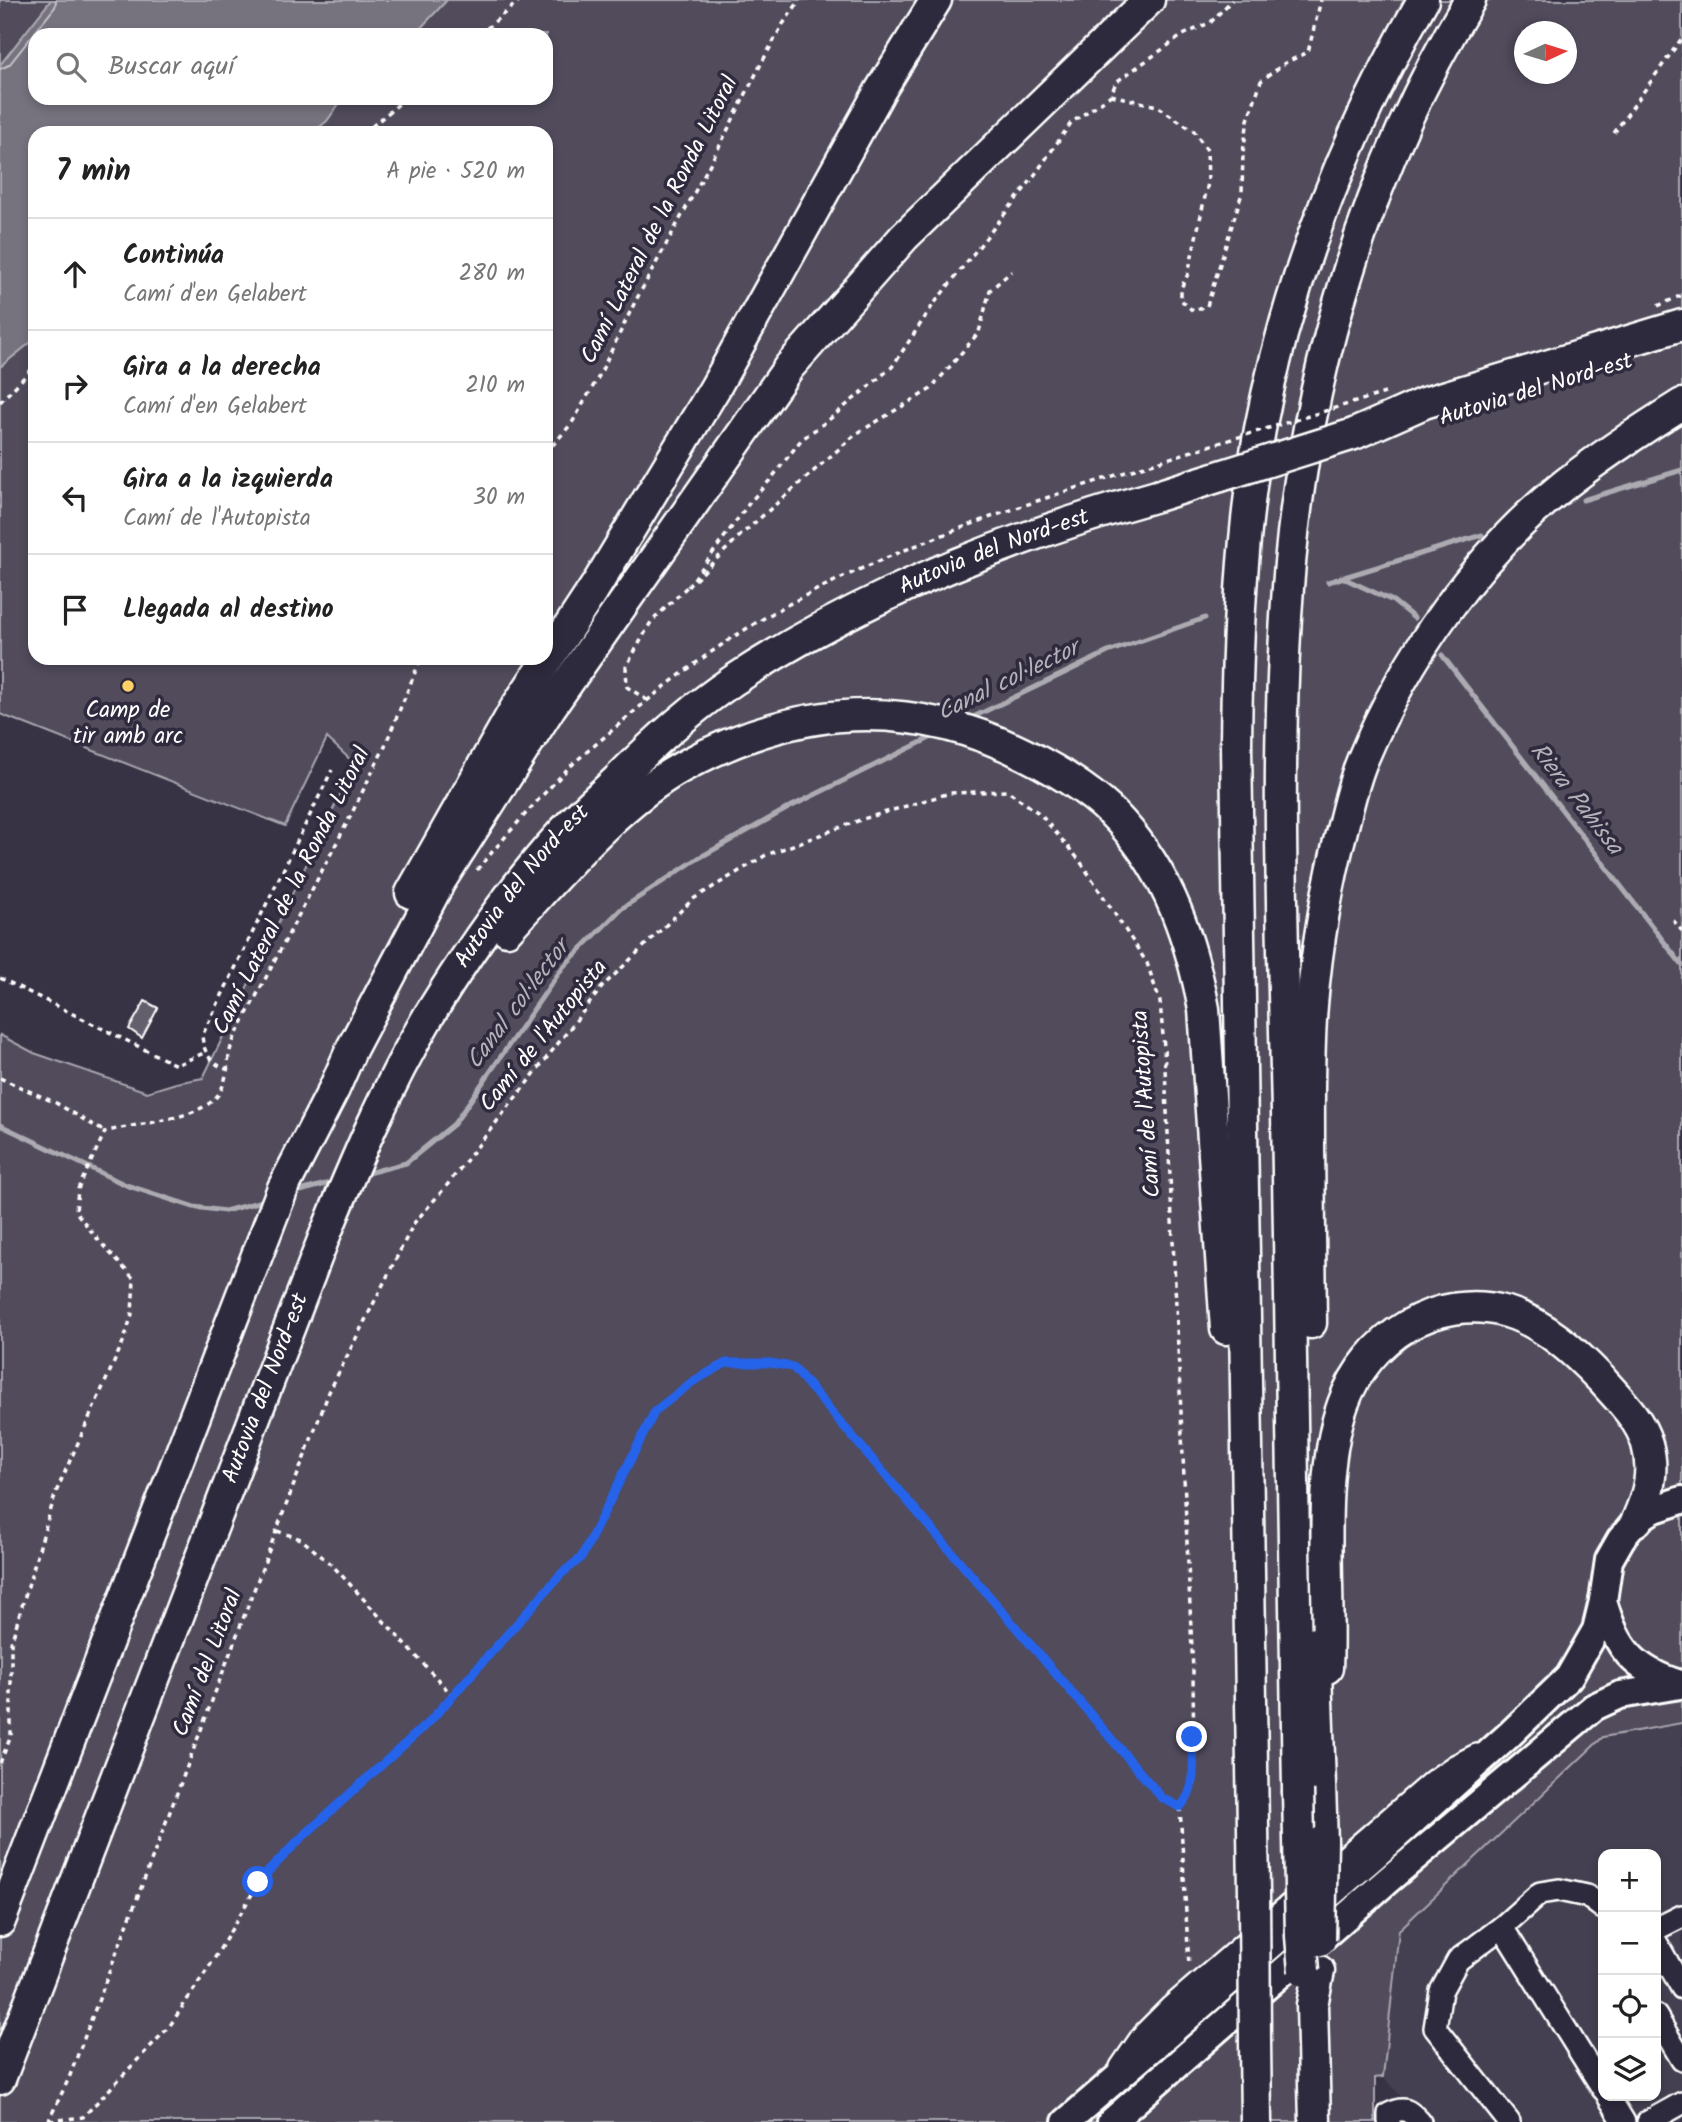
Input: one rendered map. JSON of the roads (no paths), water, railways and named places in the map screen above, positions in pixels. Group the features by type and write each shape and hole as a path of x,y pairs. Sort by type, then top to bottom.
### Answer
{"highway":[{"path":"553,651 597,584 715,388 880,91 936,0"},
{"path":"328,1079 352,1048 439,883 550,708 789,366 904,237 1149,0"},
{"path":"1320,215 1332,157 1353,93 1402,0"},
{"path":"1256,2122 1238,957 1237,664 1243,568 1263,416 1293,298 1320,215 1392,54 1423,0"},
{"path":"1315,2122 1312,1971 1322,1842 1310,1786 1282,829 1284,656 1290,561 1307,439 1348,276 1367,217 1394,151 1441,47 1470,0"},
{"path":"1354,434 1424,403 1682,325"},
{"name":"Autovia del Nord-est","path":"0,2079 323,1240 370,1125 433,1010 490,923 559,836 682,719 732,681 816,630 902,587 1082,517 1354,434 1423,423 1605,371 1682,344"},
{"path":"1312,1971 1301,1936 1315,1643 1309,1065 1312,1006 1327,893 1349,803 1362,763 1390,704 1439,621 1490,558 1525,520 1563,486 1625,440 1682,404"},
{"path":"0,1921 283,1188 328,1079 418,879 515,709 544,665"},
{"path":"433,1010 600,832 650,788 679,769 740,740 803,721 853,715 898,716 940,722 999,741 1058,772 1102,804 1139,845 1166,889 1195,962 1204,1009 1225,1322 1248,1482"},
{"path":"1310,1786 1328,1642 1329,1497 1334,1440 1342,1406 1350,1387 1361,1367 1385,1340 1426,1315 1472,1308 1508,1313 1531,1322 1558,1339 1614,1394 1637,1423 1647,1443 1651,1481 1637,1520"}],"main road":[{"path":"1681,1685 1650,1673 1633,1661 1620,1645 1611,1628 1604,1601 1604,1584 1609,1560 1621,1539 1637,1520 1660,1507 1682,1500"},
{"path":"1066,2122 1374,1856 1569,1677 1596,1630 1604,1601"},
{"path":"1111,2122 1398,1871 1594,1707 1620,1695 1681,1685"}],"lane":[{"path":"1115,2079 1125,2059 1143,2035 1191,1990 1433,1781 1455,1766 1497,1745"},
{"path":"1509,2122 1435,2028 1441,1991 1458,1960 1502,1927 1540,1893 1559,1890 1587,1896 1598,1904"},
{"path":"1661,1926 1682,1916"},
{"path":"1502,1927 1598,2081"},
{"path":"1661,1951 1682,1988"},
{"path":"1661,2024 1682,2060"},
{"path":"1611,2101 1624,2122"},
{"path":"1648,2122 1682,2103"},
{"path":"1388,2122 1389,2114 1401,2108 1409,2110 1420,2122"}],"water":[{"path":"51,0 447,0 421,28 29,28"},
{"path":"28,29 28,105 338,105 321,126 28,126 28,345 0,367 0,65"}],"waterway":[{"name":"Canal col·lector","path":"1583,500 1682,470"},
{"name":"Canal col·lector","path":"1328,582 1482,535"},
{"name":"Riera Pahissa","path":"1341,577 1393,601 1414,618"},
{"name":"Canal col·lector","path":"967,720 1108,652 1205,618"},
{"name":"Riera Pahissa","path":"1442,655 1682,965"},
{"name":"Canal col·lector","path":"360,1175 406,1163 454,1124 563,967 621,909 697,859 790,807 936,735"},
{"name":"Canal col·lector","path":"0,1125 126,1185 194,1207 225,1211 266,1200"},
{"name":"Canal col·lector","path":"293,1193 337,1181"}],"place":[{"name":"Camp de tir amb arc","path":"128,686"}]}
